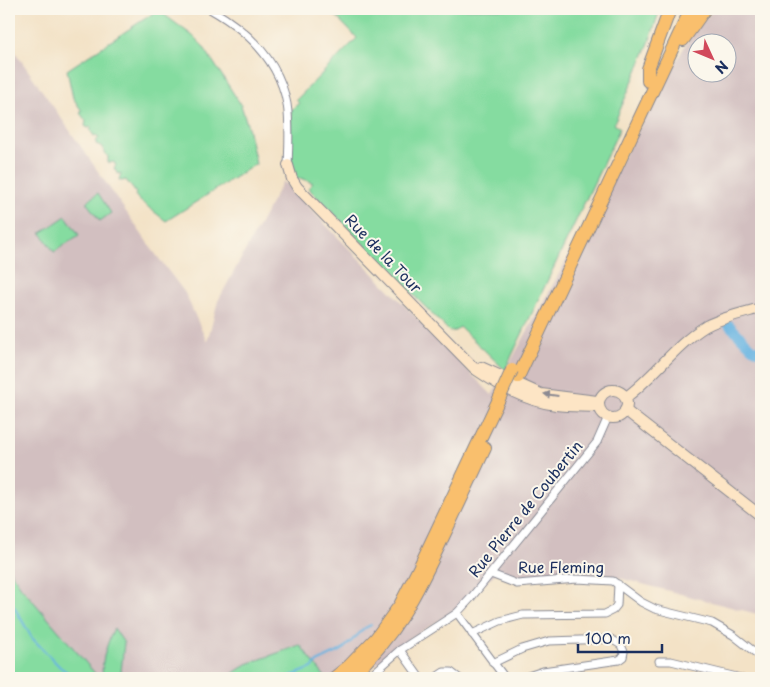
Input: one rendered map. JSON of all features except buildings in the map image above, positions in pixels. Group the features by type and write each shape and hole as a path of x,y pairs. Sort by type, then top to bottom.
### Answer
{"highway":[{"path":"648,81 648,70 670,9"},
{"path":"349,678 370,658 389,635 417,594 503,400 682,9"},
{"path":"515,374 691,9"},
{"path":"670,52 678,47 705,9"},
{"path":"334,678 349,666 376,638 400,605 503,400"}],"street":[{"path":"210,9 248,34 265,54 277,73 287,104 288,165"},
{"name":"Rue de la Tour","path":"288,165 297,187 464,358 541,394 599,404"},
{"path":"625,398 637,389 678,348 698,332 715,322 761,308"},
{"path":"609,391 616,391 625,398 625,410 616,417 608,417 601,412 599,404 602,396 609,391"},
{"path":"625,410 761,516"},
{"name":"Rue Pierre de Coubertin","path":"368,678 400,650 457,613 491,574 597,442 608,417"},
{"name":"Rue Fleming","path":"491,574 517,584 577,579 613,582 633,597 655,609 712,623 733,635 761,657"},
{"path":"472,634 500,621 523,615 605,614 613,610 617,605 618,584"},
{"path":"457,613 505,678"},
{"path":"493,663 522,649 549,641 611,639 621,644 623,648 622,656 618,660 543,672 522,678"},
{"path":"400,650 420,678"},
{"path":"659,661 671,661 741,678"},
{"path":"435,678 444,672 451,672 459,678"}],"shaded area":[{"path":"715,9 761,9 761,615 604,574 518,580 497,572 454,611 393,649 360,678 9,678 9,43 154,252 185,293 207,342 218,301 283,181 492,395 688,40 688,82 738,82 738,32 694,32"}],"green space":[{"path":"329,9 660,9 649,43 614,124 620,128 505,370 460,327 455,331 449,331 308,188 313,183 300,178 297,180 291,162 291,110 299,103 296,100 357,38"},
{"path":"158,10 193,36 203,46 241,105 256,164 166,221 139,200 126,180 119,180 121,173 118,174 114,168 116,166 114,162 108,163 108,157 101,146 96,144 99,138 96,135 94,136 90,130 91,127 85,126 86,121 80,113 82,111 73,98 67,70"},
{"path":"98,193 111,213 100,221 86,202"},
{"path":"66,216 79,235 54,252 41,233"},
{"path":"9,569 21,587 99,678 9,678"},
{"path":"114,628 124,643 121,672 124,678 104,678 103,660"},
{"path":"300,645 325,677 226,678 247,664"}],"waterway":[{"path":"729,325 752,348 761,352"},
{"path":"9,598 32,638 60,667 76,678"},
{"path":"286,678 312,668 317,662 342,650 365,628 371,625"}],"tram line":[{"path":"9,10 27,9"}]}
